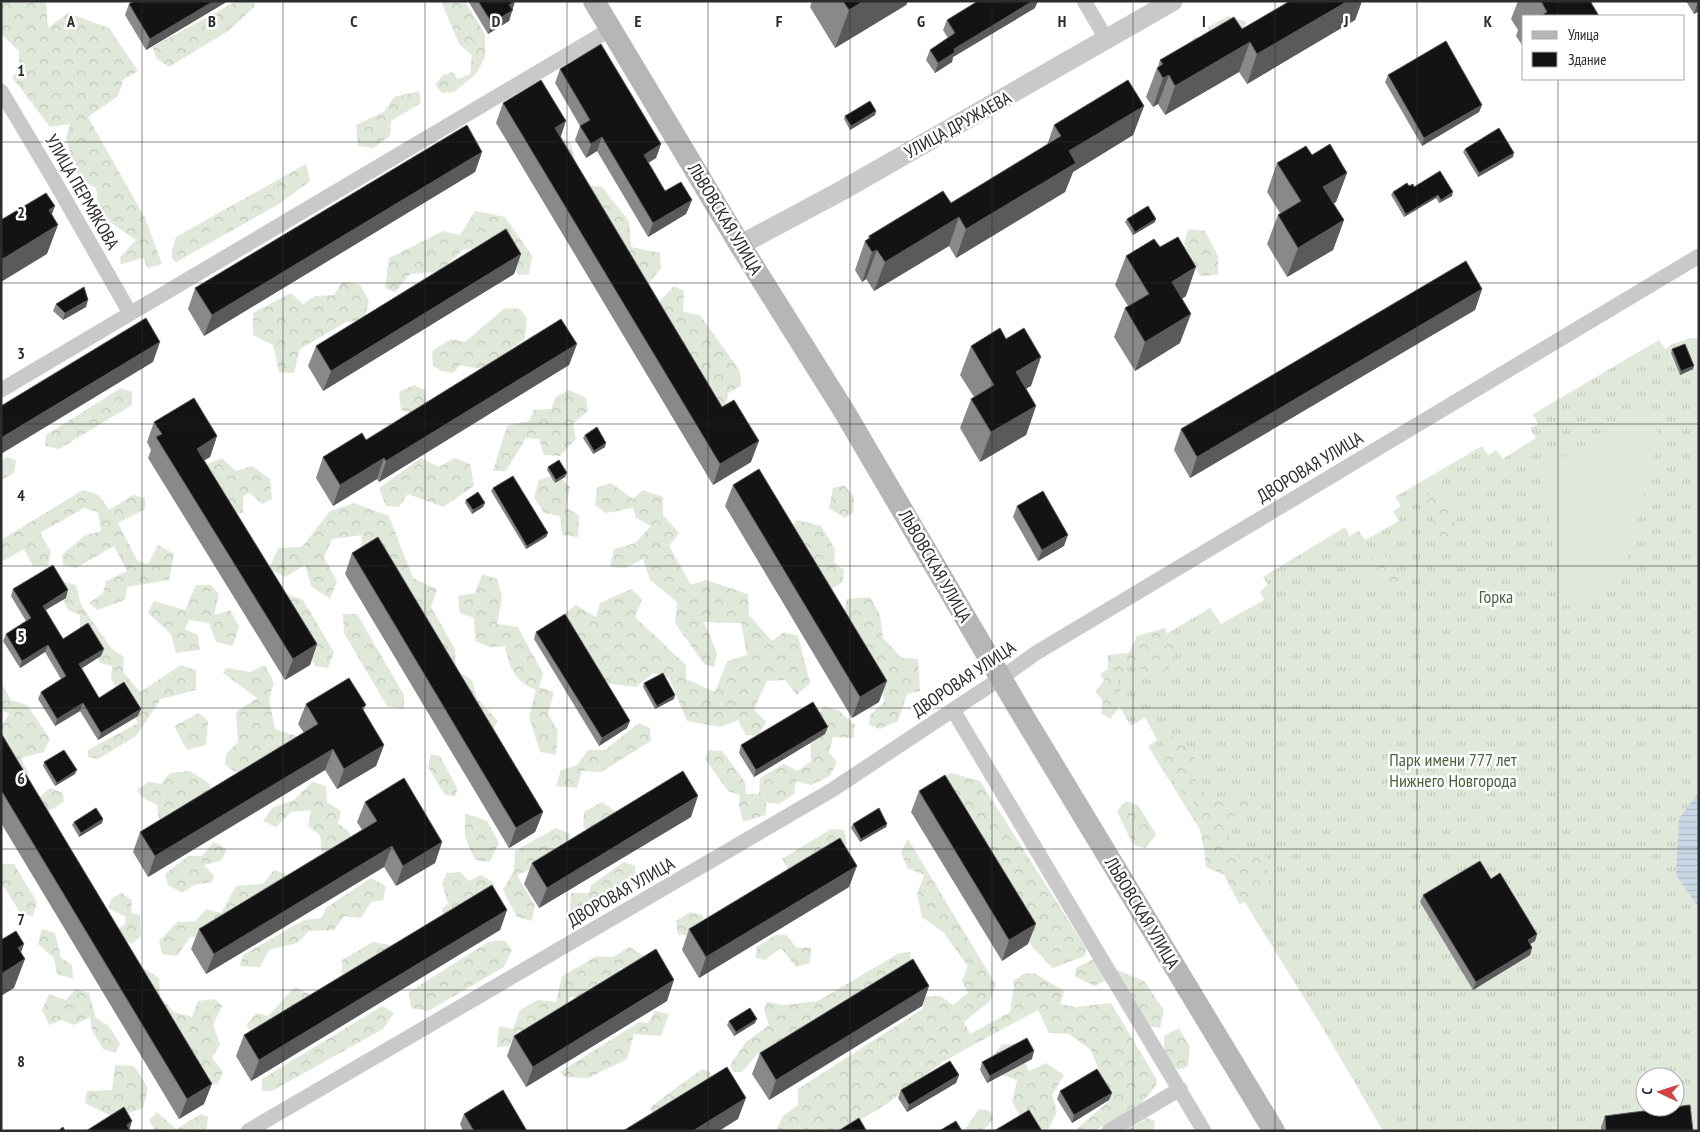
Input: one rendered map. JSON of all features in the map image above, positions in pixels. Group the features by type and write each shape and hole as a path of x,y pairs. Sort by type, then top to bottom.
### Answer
{"main road":[{"name":"ЛЬВОВСКАЯ УЛИЦА","path":"594,1 740,245 844,411 1001,678 1274,1131"}],"street":[{"path":"1084,1 1107,40"},
{"name":"УЛИЦА ДРУЖАЕВА","path":"740,245 841,191 1173,1"},
{"path":"1,390 611,29"},
{"name":"УЛИЦА ПЕРМЯКОВА","path":"1,90 130,313"},
{"name":"ДВОРОВАЯ УЛИЦА","path":"248,1131 832,790 1044,648 1699,256"},
{"path":"953,710 1204,1131"},
{"path":"1109,1131 1180,1089"}],"green space":[{"path":"1,1 46,1 48,28 68,13 109,28 138,71 123,80 118,96 88,117 145,218 162,264 148,268 143,258 121,264 120,257 136,240 100,215 96,188 87,183 76,172 66,138 70,124 50,127 12,77 19,71 19,51 1,34"},
{"path":"237,1 255,1 254,7 228,31 169,67 157,59 152,47"},
{"path":"441,1 465,1 485,34 485,57 476,74 454,92 442,93 435,85 443,75 452,72 458,79 470,74 472,55 459,44"},
{"path":"1228,16 1247,22 1235,43 1193,49 1193,38 1209,36 1208,27"},
{"path":"419,91 421,103 391,121 390,136 373,148 358,146 356,125 384,112 394,97"},
{"path":"559,135 570,143 583,185 602,187 629,221 631,247 660,253 661,268 645,288 656,305 674,286 684,291 683,312 700,315 740,371 741,386 728,393 725,416 694,359 673,352 574,186"},
{"path":"306,164 310,181 279,204 176,262 172,259 172,250 176,237"},
{"path":"475,211 505,217 532,256 529,274 518,275 502,244 463,250 439,272 410,274 395,292 385,288 389,258 443,231 460,235"},
{"path":"1188,229 1205,231 1218,256 1218,275 1200,276 1184,244"},
{"path":"342,282 360,285 369,301 364,320 346,322 300,349 294,373 279,372 273,345 253,335 253,313 291,293 303,304 315,296 334,295"},
{"path":"505,308 520,309 527,318 525,339 481,369 460,365 453,373 441,371 433,365 432,351 451,339 465,342"},
{"name":"Парк имени 777 лет Нижнего Новгорода","path":"1690,338 1699,338 1699,1131 1383,1131 1324,1030 1148,746 1157,740 1145,717 1131,726 1100,674 1210,608 1221,624 1264,600 1260,591 1268,585 1263,577 1345,527 1350,536 1359,531 1365,540 1399,521 1393,511 1401,506 1395,497 1482,446 1488,455 1496,450 1503,459 1536,438 1530,428 1538,424 1533,414 1659,340 1665,349"},
{"path":"414,385 425,390 427,406 415,414 401,410 399,392"},
{"path":"121,388 132,392 132,405 59,449 45,446 46,435"},
{"path":"569,390 586,398 588,411 573,424 576,439 560,456 544,455 539,439 526,438 506,471 493,471 507,426 529,421 534,410 551,409 556,397"},
{"path":"1643,411 1660,435 1622,578 1564,606 1541,470"},
{"path":"6,457 16,460 14,473 1,480 1,461"},
{"path":"222,458 236,471 252,466 270,479 272,499 263,504 249,493 243,497 243,513 230,513 208,480 207,464"},
{"path":"421,458 439,467 454,458 470,464 474,486 443,507 408,494 399,507 386,506 379,488"},
{"path":"557,474 570,487 566,508 579,515 578,537 562,535 560,516 544,513 534,497 539,480"},
{"path":"611,483 633,499 643,490 663,497 663,515 679,533 669,546 691,585 706,580 748,594 749,615 772,641 784,632 798,636 810,683 797,695 785,680 767,681 754,709 766,722 758,736 746,735 738,720 721,727 687,721 669,678 653,673 636,687 605,683 565,613 576,605 596,617 600,603 631,589 642,599 635,617 686,665 686,679 715,692 727,661 747,655 741,623 704,622 717,653 714,667 704,664 675,623 677,602 650,580 643,559 625,568 610,567 614,549 635,543 651,526 636,518 633,508 606,513 595,505 597,487"},
{"path":"844,485 854,497 853,513 845,518 829,508 833,488"},
{"path":"1432,488 1452,503 1451,518 1459,531 1451,544 1433,536 1435,520 1423,503"},
{"path":"83,490 99,495 109,510 133,495 145,498 145,509 118,523 137,560 148,564 158,545 174,554 169,580 127,587 125,600 97,610 89,603 103,593 106,581 127,571 114,546 76,568 63,565 62,555 84,536 101,531 98,512 84,508 40,533 51,552 48,566 33,566 24,549 1,562 1,540"},
{"path":"354,503 389,516 413,578 437,589 431,607 455,649 456,670 472,680 477,698 498,721 491,732 361,550 362,535 332,539 324,557 337,582 330,599 311,586 305,565 285,577 269,569 278,548 302,547 330,511"},
{"path":"797,520 821,526 835,549 834,562 844,570 843,582 826,592 786,536"},
{"path":"1373,554 1390,557 1402,585 1391,593 1367,570"},
{"path":"482,574 497,579 502,597 497,624 518,627 543,674 539,687 554,692 548,714 558,731 556,755 540,752 529,717 536,690 518,678 508,660 505,646 490,647 475,641 474,618 460,613 458,596 475,593"},
{"path":"60,581 76,585 81,605 112,649 124,657 123,672 140,692 181,665 196,670 196,690 161,699 136,736 98,759 88,757 88,750 138,723 111,679 112,666 100,663 80,628 80,615 68,610 58,588"},
{"path":"196,585 211,585 219,594 214,615 230,610 239,626 233,646 216,642 209,623 189,620 185,629 198,635 200,650 176,653 171,634 148,613 154,601 185,610"},
{"path":"287,594 303,600 334,652 328,668 315,666 285,609"},
{"path":"870,597 880,615 883,638 902,658 918,659 920,691 907,694 898,721 880,729 869,725 870,715 885,701 875,673 842,618 847,599"},
{"path":"343,614 357,614 404,695 404,709 387,706 344,633"},
{"path":"1165,628 1175,652 1168,670 1147,673 1132,663 1116,677 1124,701 1110,719 1101,713 1103,702 1096,691 1108,675 1108,655 1129,653 1137,636"},
{"path":"265,665 274,683 269,699 275,729 296,736 296,752 260,770 236,772 225,765 226,754 238,742 236,712 257,698 223,673 226,668 250,672"},
{"path":"1,682 11,700 27,705 50,739 44,752 21,758 29,775 27,788 40,797 50,788 63,793 64,802 49,811 26,803 1,744 1,727 9,714 1,710"},
{"path":"824,706 838,710 855,725 853,738 833,737 829,753 837,762 830,776 811,785 796,781 794,794 779,804 766,802 766,815 743,822 739,805 740,795 728,791 705,759 709,750 722,751 745,782 746,794 759,794 760,778 784,764 798,771 811,761 810,724"},
{"path":"199,713 208,721 206,745 187,750 174,726"},
{"path":"639,723 650,728 651,741 601,772 582,771 577,788 556,786 561,770 577,765 588,750 605,750"},
{"path":"1175,736 1197,761 1195,779 1208,799 1230,803 1242,788 1254,799 1248,814 1233,816 1229,837 1241,860 1252,848 1266,853 1269,884 1258,885 1254,900 1239,904 1224,875 1206,867 1194,803 1179,789 1164,768 1164,739"},
{"path":"431,754 440,756 457,788 456,796 445,795 428,767"},
{"path":"190,771 210,784 212,794 159,822 157,805 142,797 137,790 149,782 161,784 170,773"},
{"path":"951,773 980,781 1086,948 1085,956 1053,968 1033,948 942,796 940,780"},
{"path":"312,782 326,786 327,802 341,811 338,823 348,831 352,839 338,853 322,852 320,835 308,826 311,810 291,812 276,827 263,821 272,808 294,800"},
{"path":"1126,801 1138,805 1156,834 1146,848 1133,845 1117,811"},
{"path":"602,802 615,811 613,823 591,835 583,826 584,812"},
{"path":"465,813 487,821 499,843 490,862 475,860 465,837"},
{"path":"556,828 570,834 568,849 517,875 535,906 532,921 517,917 503,890 514,870 515,851"},
{"path":"831,829 844,830 847,844 792,875 782,859"},
{"path":"908,839 996,985 990,1001 964,1022 970,1034 1010,1012 1013,981 1023,974 1034,973 1064,991 1060,1004 1075,1007 1111,1003 1157,1080 1156,1086 1140,1105 1094,1131 1074,1131 1110,1100 1096,1075 1099,1070 1091,1050 1069,1034 1049,1033 1038,1010 944,1061 885,1105 842,1131 776,1131 783,1116 798,1105 798,1089 924,1008 921,997 940,996 953,1005 968,993 962,981 968,966 943,932 922,917 917,894 924,875 907,868 901,852"},
{"path":"214,842 227,849 221,861 204,865 214,876 212,882 194,885 182,893 168,885 165,874 188,856 202,856"},
{"path":"624,862 635,866 635,881 619,901 594,904 584,914 570,911 571,893 589,893 591,885"},
{"path":"1,864 14,864 37,902 33,916 21,914 1,882"},
{"path":"274,870 288,875 288,888 209,936 190,937 177,956 162,954 159,941 177,922 196,921 206,909 221,913 236,886 263,884"},
{"path":"460,872 469,881 481,875 494,883 490,901 444,918 442,909 448,903 442,884 447,873"},
{"path":"371,878 386,886 383,900 371,902 361,918 344,916 334,930 309,931 297,943 269,950 260,967 240,966 243,955 304,920 322,918 326,908"},
{"path":"121,893 132,900 131,913 140,915 141,936 132,944 119,939 115,931 125,924 126,917 109,908 111,899"},
{"path":"690,912 703,915 704,927 692,936 678,934 676,921"},
{"path":"42,929 55,933 61,958 72,965 73,979 57,974 54,958 38,944"},
{"path":"775,935 786,935 797,948 811,947 810,963 796,967 781,948 765,960 755,958 757,947"},
{"path":"505,940 512,950 504,967 428,1011 411,1008 409,992 488,942"},
{"path":"373,942 390,945 388,957 353,978 342,973 342,960"},
{"path":"629,947 644,956 638,970 620,968 617,978 586,999 570,997 564,1011 535,1031 518,1031 509,1046 497,1047 499,1026 513,1029 520,1010 538,1000 556,1002 562,976 597,956 613,957"},
{"path":"910,952 911,959 904,974 775,1057 757,1054 742,1072 733,1072 730,1065 746,1042 769,1025 764,1010 767,1002 784,1005 818,1001 899,953"},
{"path":"1094,959 1105,975 1117,970 1144,981 1164,1010 1160,1028 1139,1024 1114,987 1105,981 1094,986 1075,976 1076,968"},
{"path":"140,966 159,978 160,997 174,1012 192,1017 198,1001 215,999 222,1006 213,1025 220,1044 212,1058 223,1071 218,1084 206,1083"},
{"path":"295,987 309,994 307,1007 255,1037 246,1025 257,1013 268,1016"},
{"path":"76,989 89,993 96,1018 109,1026 120,1044 115,1053 103,1049 92,1030 90,1017 74,1025 62,1020 49,1025 42,1010 49,994 66,1000"},
{"path":"382,1006 394,1013 383,1029 272,1091 262,1091 262,1079"},
{"path":"655,1011 669,1014 661,1036 634,1034 627,1059 588,1078 565,1077 560,1072 639,1022 648,1023"},
{"path":"1179,1028 1190,1047 1188,1066 1178,1070 1164,1055 1164,1036"},
{"path":"1002,1044 1017,1044 1029,1071 1046,1063 1064,1075 1052,1095 1057,1112 1048,1130 1027,1127 1012,1102 1017,1080 996,1073 992,1057"},
{"path":"115,1065 134,1066 148,1088 143,1108 115,1118 85,1103 87,1091 112,1090"},
{"path":"702,1069 710,1072 715,1084 658,1118 649,1108"},
{"path":"979,1109 990,1111 993,1117 991,1122 982,1130 964,1131"},
{"path":"157,1112 176,1129 201,1114 208,1117 207,1128 202,1131 155,1131 149,1120"},
{"path":"1147,1118 1155,1121 1154,1131 1124,1131"}],"water":[{"path":"1699,792 1699,908 1676,875 1679,819"}],"building":[{"path":"134,1 214,1 150,39 129,4"},
{"path":"478,1 515,1 509,5 513,10 492,23"},
{"path":"843,1 864,1 849,10"},
{"path":"978,1 1033,1 954,49 955,52 938,63 930,50 955,33 947,20"},
{"path":"1290,1 1348,1 1257,54 1250,42 1175,86 1169,75 1163,78 1157,68 1163,64 1160,60 1234,17 1242,29"},
{"path":"1541,1 1590,1 1598,15 1542,15 1547,12"},
{"path":"1446,41 1482,105 1424,138 1388,75"},
{"path":"601,44 661,144 644,155 665,191 681,182 692,200 653,223 602,137 591,144 580,126 590,120 560,69"},
{"path":"541,80 566,121 555,128 722,407 734,400 759,441 720,464 503,103"},
{"path":"1128,80 1144,106 1069,151 1076,163 966,229 959,217 885,262 877,250 872,252 865,241 870,238 869,236 943,191 951,203 1061,136 1054,125"},
{"path":"870,101 876,111 851,126 845,116"},
{"path":"467,125 482,152 212,315 195,288"},
{"path":"1499,128 1514,153 1479,173 1465,149"},
{"path":"1330,144 1347,173 1323,187 1344,220 1298,248 1278,215 1301,201 1277,163 1306,146 1312,155"},
{"path":"1440,171 1453,192 1441,200 1438,195 1406,214 1393,192 1407,183 1409,186 1413,184 1414,187"},
{"path":"46,193 55,206 49,210 58,225 1,260 1,220"},
{"path":"1148,206 1156,219 1135,232 1127,219"},
{"path":"506,229 521,254 331,371 316,346"},
{"path":"1178,237 1196,267 1172,282 1191,314 1145,342 1125,308 1149,294 1126,256 1154,239 1160,247"},
{"path":"1466,261 1482,289 1197,457 1181,429"},
{"path":"84,287 88,300 65,313 56,304"},
{"path":"146,318 160,342 1,438 1,406"},
{"path":"561,319 577,344 386,461 384,458 340,485 323,457 362,433 366,440"},
{"path":"1000,328 1006,339 1024,328 1041,357 1016,372 1036,406 991,432 971,399 994,385 971,346"},
{"path":"1685,344 1694,366 1681,371 1672,349"},
{"path":"194,398 217,436 197,449 317,644 293,659 156,437 162,434 154,422"},
{"path":"597,427 606,443 594,451 585,435"},
{"path":"559,460 567,473 556,480 548,467"},
{"path":"759,469 887,681 860,697 733,485"},
{"path":"513,476 548,533 527,546 493,488"},
{"path":"1043,491 1068,535 1042,550 1017,506"},
{"path":"478,492 485,503 473,510 466,500"},
{"path":"378,537 543,812 516,828 352,553"},
{"path":"53,565 68,590 43,606 63,639 88,623 104,649 79,664 99,698 124,682 141,709 101,733 83,703 57,719 41,692 66,676 48,645 22,661 6,634 31,618 13,589"},
{"path":"565,614 630,721 602,738 536,632"},
{"path":"663,673 675,695 657,706 644,683"},
{"path":"349,678 366,705 362,708 384,745 344,769 333,749 155,856 140,832 318,724 306,704"},
{"path":"813,702 828,727 756,770 741,745"},
{"path":"1,733 212,1084 187,1099 1,790"},
{"path":"64,750 77,770 57,783 44,762"},
{"path":"683,771 698,796 547,888 532,863"},
{"path":"945,775 1036,924 1009,940 919,791"},
{"path":"404,778 442,842 403,866 392,846 214,954 199,929 377,821 365,802"},
{"path":"96,808 103,819 81,833 74,822"},
{"path":"879,808 887,824 861,839 853,824"},
{"path":"840,838 857,866 706,957 689,929"},
{"path":"1480,861 1491,879 1500,873 1537,934 1528,940 1532,948 1476,982 1423,895"},
{"path":"492,885 507,910 259,1060 244,1035"},
{"path":"16,931 24,944 18,948 25,959 1,974 1,940"},
{"path":"656,949 674,980 533,1067 514,1036"},
{"path":"913,959 929,986 776,1080 760,1053"},
{"path":"750,1008 757,1019 736,1032 729,1021"},
{"path":"1027,1038 1034,1051 990,1076 982,1062"},
{"path":"950,1061 959,1075 909,1105 901,1090"},
{"path":"727,1067 746,1098 693,1131 623,1131"},
{"path":"1097,1069 1112,1093 1074,1115 1060,1091"},
{"path":"503,1090 527,1131 474,1131 464,1114"},
{"path":"1690,1105 1693,1131 1606,1131 1605,1116 1635,1112 1635,1117 1685,1117 1685,1106"},
{"path":"124,1107 132,1121 127,1125 130,1131 86,1131"},
{"path":"1029,1110 1042,1131 994,1131"},
{"path":"859,1118 866,1130 838,1131"},
{"path":"956,1121 962,1131 939,1131"}],"park label":[{"name":"Горка","path":"1496,597"}]}
